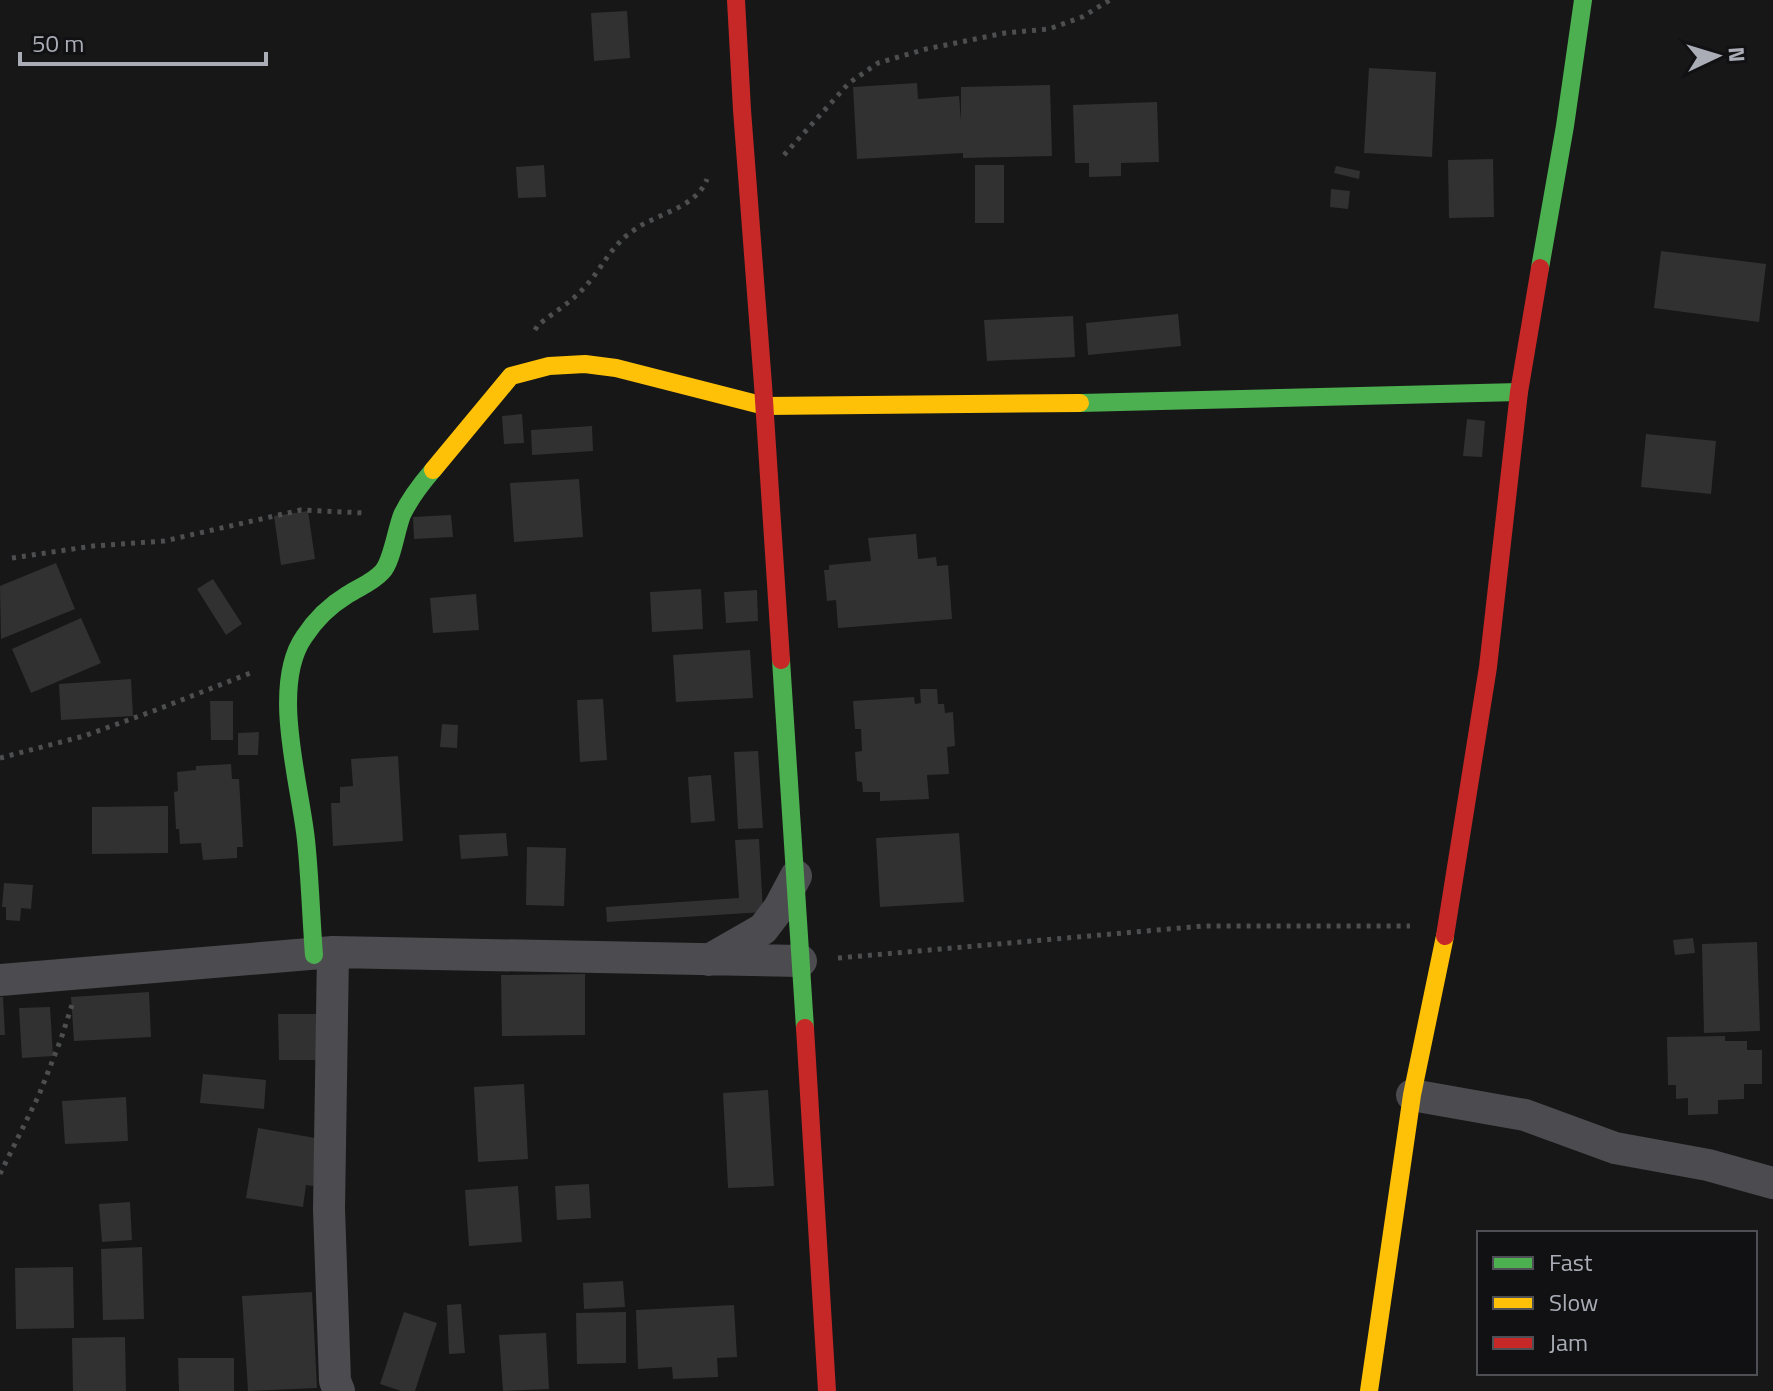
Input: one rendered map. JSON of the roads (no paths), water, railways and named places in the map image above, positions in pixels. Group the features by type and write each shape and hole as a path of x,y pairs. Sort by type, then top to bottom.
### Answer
{"street":[{"path":"736,0 796,876 827,1391"},
{"path":"1369,1391 1412,1095 1447,928 1488,667 1519,392 1565,126 1583,0"},
{"path":"339,1391 335,1381 329,1209 324,954 289,725 288,695 294,654 318,617 385,570 402,516 416,490 511,376 549,366 585,364 616,368 765,406 1058,404 1519,392"},
{"path":"708,960 763,929 779,908 796,876"},
{"path":"0,980 324,954 801,961"},
{"path":"1412,1095 1525,1115 1615,1148 1708,1165 1773,1183"}]}
